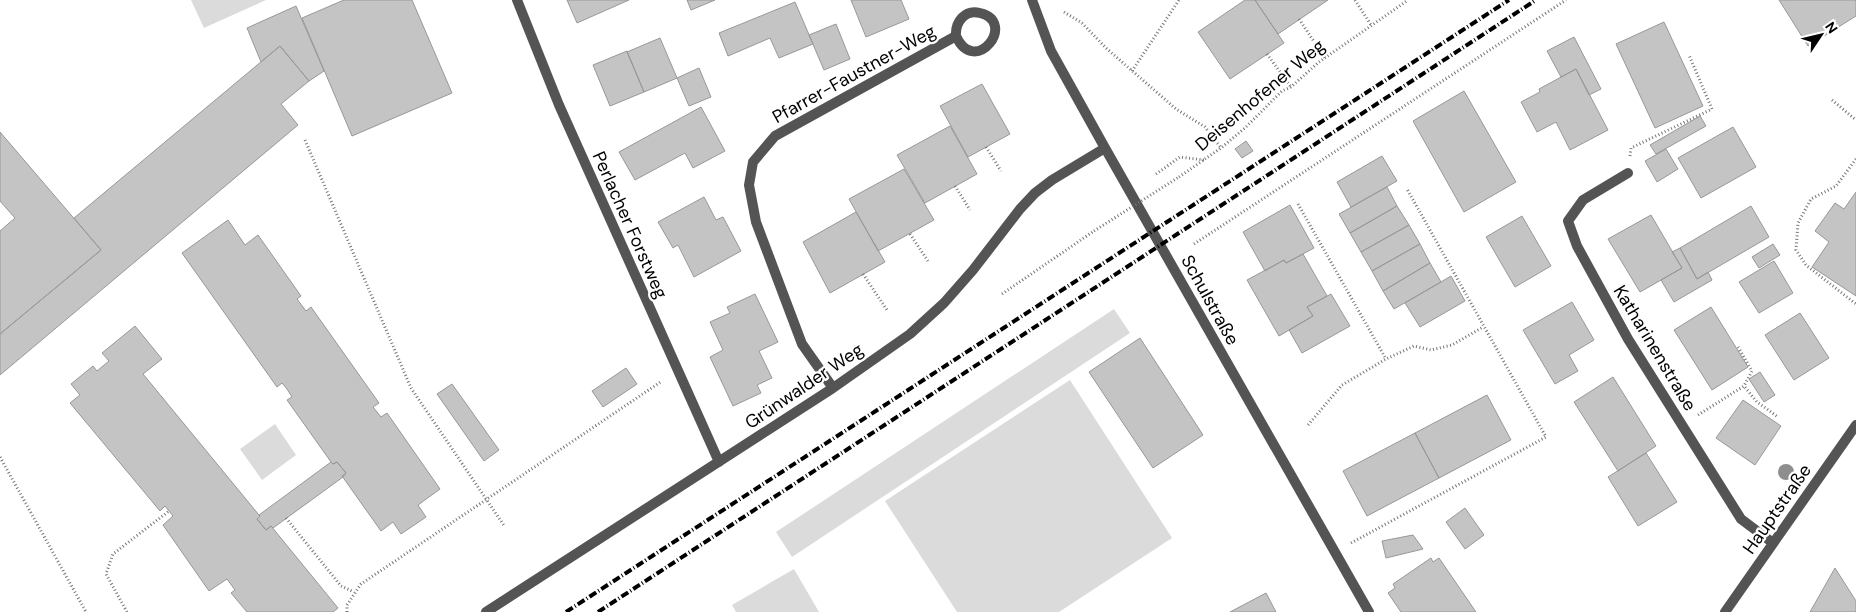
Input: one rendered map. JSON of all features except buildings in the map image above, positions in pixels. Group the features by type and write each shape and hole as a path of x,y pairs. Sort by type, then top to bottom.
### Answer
{"street":[{"name":"Perlacher Forstweg","path":"516,0 559,105 718,462"},
{"name":"Schulstraße","path":"1032,0 1052,51 1105,148 1369,612"},
{"name":"Pfarrer-Faustner-Weg","path":"833,388 802,344 756,222 749,184 753,162 775,136 956,36"},
{"name":"Grünwalder Weg","path":"486,612 833,388 910,334 944,303 999,239 1020,209 1035,193 1052,180 1105,148"},
{"name":"Katharinenstraße","path":"1628,173 1583,200 1568,221 1577,246 1628,339 1741,519 1773,543"},
{"name":"Hauptstraße","path":"1725,612 1856,425"}],"path":[{"path":"1132,71 1179,0"},
{"path":"1355,0 1371,25"},
{"name":"Deisenhofener Weg","path":"1002,294 1221,148 1246,127 1282,91 1291,87 1325,58 1408,0"},
{"path":"1194,244 1566,0"},
{"path":"1064,12 1082,23 1106,48 1176,109 1205,127 1221,148"},
{"path":"1299,20 1325,58"},
{"path":"1267,54 1291,87"},
{"path":"1628,173 1631,148 1712,109 1689,55"},
{"path":"1832,100 1856,120"},
{"path":"305,140 411,388 505,527"},
{"path":"986,147 1001,171"},
{"path":"1156,174 1180,158 1204,160"},
{"path":"1856,160 1836,186 1811,199 1798,223 1796,250 1806,265 1856,304"},
{"path":"955,186 970,210"},
{"path":"1366,535 1546,437 1407,189"},
{"path":"1298,204 1386,359"},
{"path":"910,234 928,261"},
{"path":"863,274 887,310"},
{"path":"1308,425 1342,385 1386,359 1414,346 1431,350 1452,345 1484,327"},
{"path":"1682,425 1744,386 1752,371 1738,347"},
{"path":"347,612 347,605 361,584 677,371"},
{"path":"1744,386 1757,402 1778,418"},
{"path":"0,457 86,612"},
{"path":"127,612 106,574 113,554 169,511"},
{"path":"286,518 341,586 354,592"}],"shaded area":[{"path":"191,0 266,0 204,28"},
{"path":"1114,309 1130,333 792,557 776,532"},
{"path":"1070,380 1172,538 1059,612 957,612 885,501"},
{"path":"275,424 296,455 262,480 240,449"},
{"path":"794,569 819,612 736,612 732,605"}],"railway":[{"path":"566,612 1509,0"},
{"path":"598,612 1536,0"}]}
